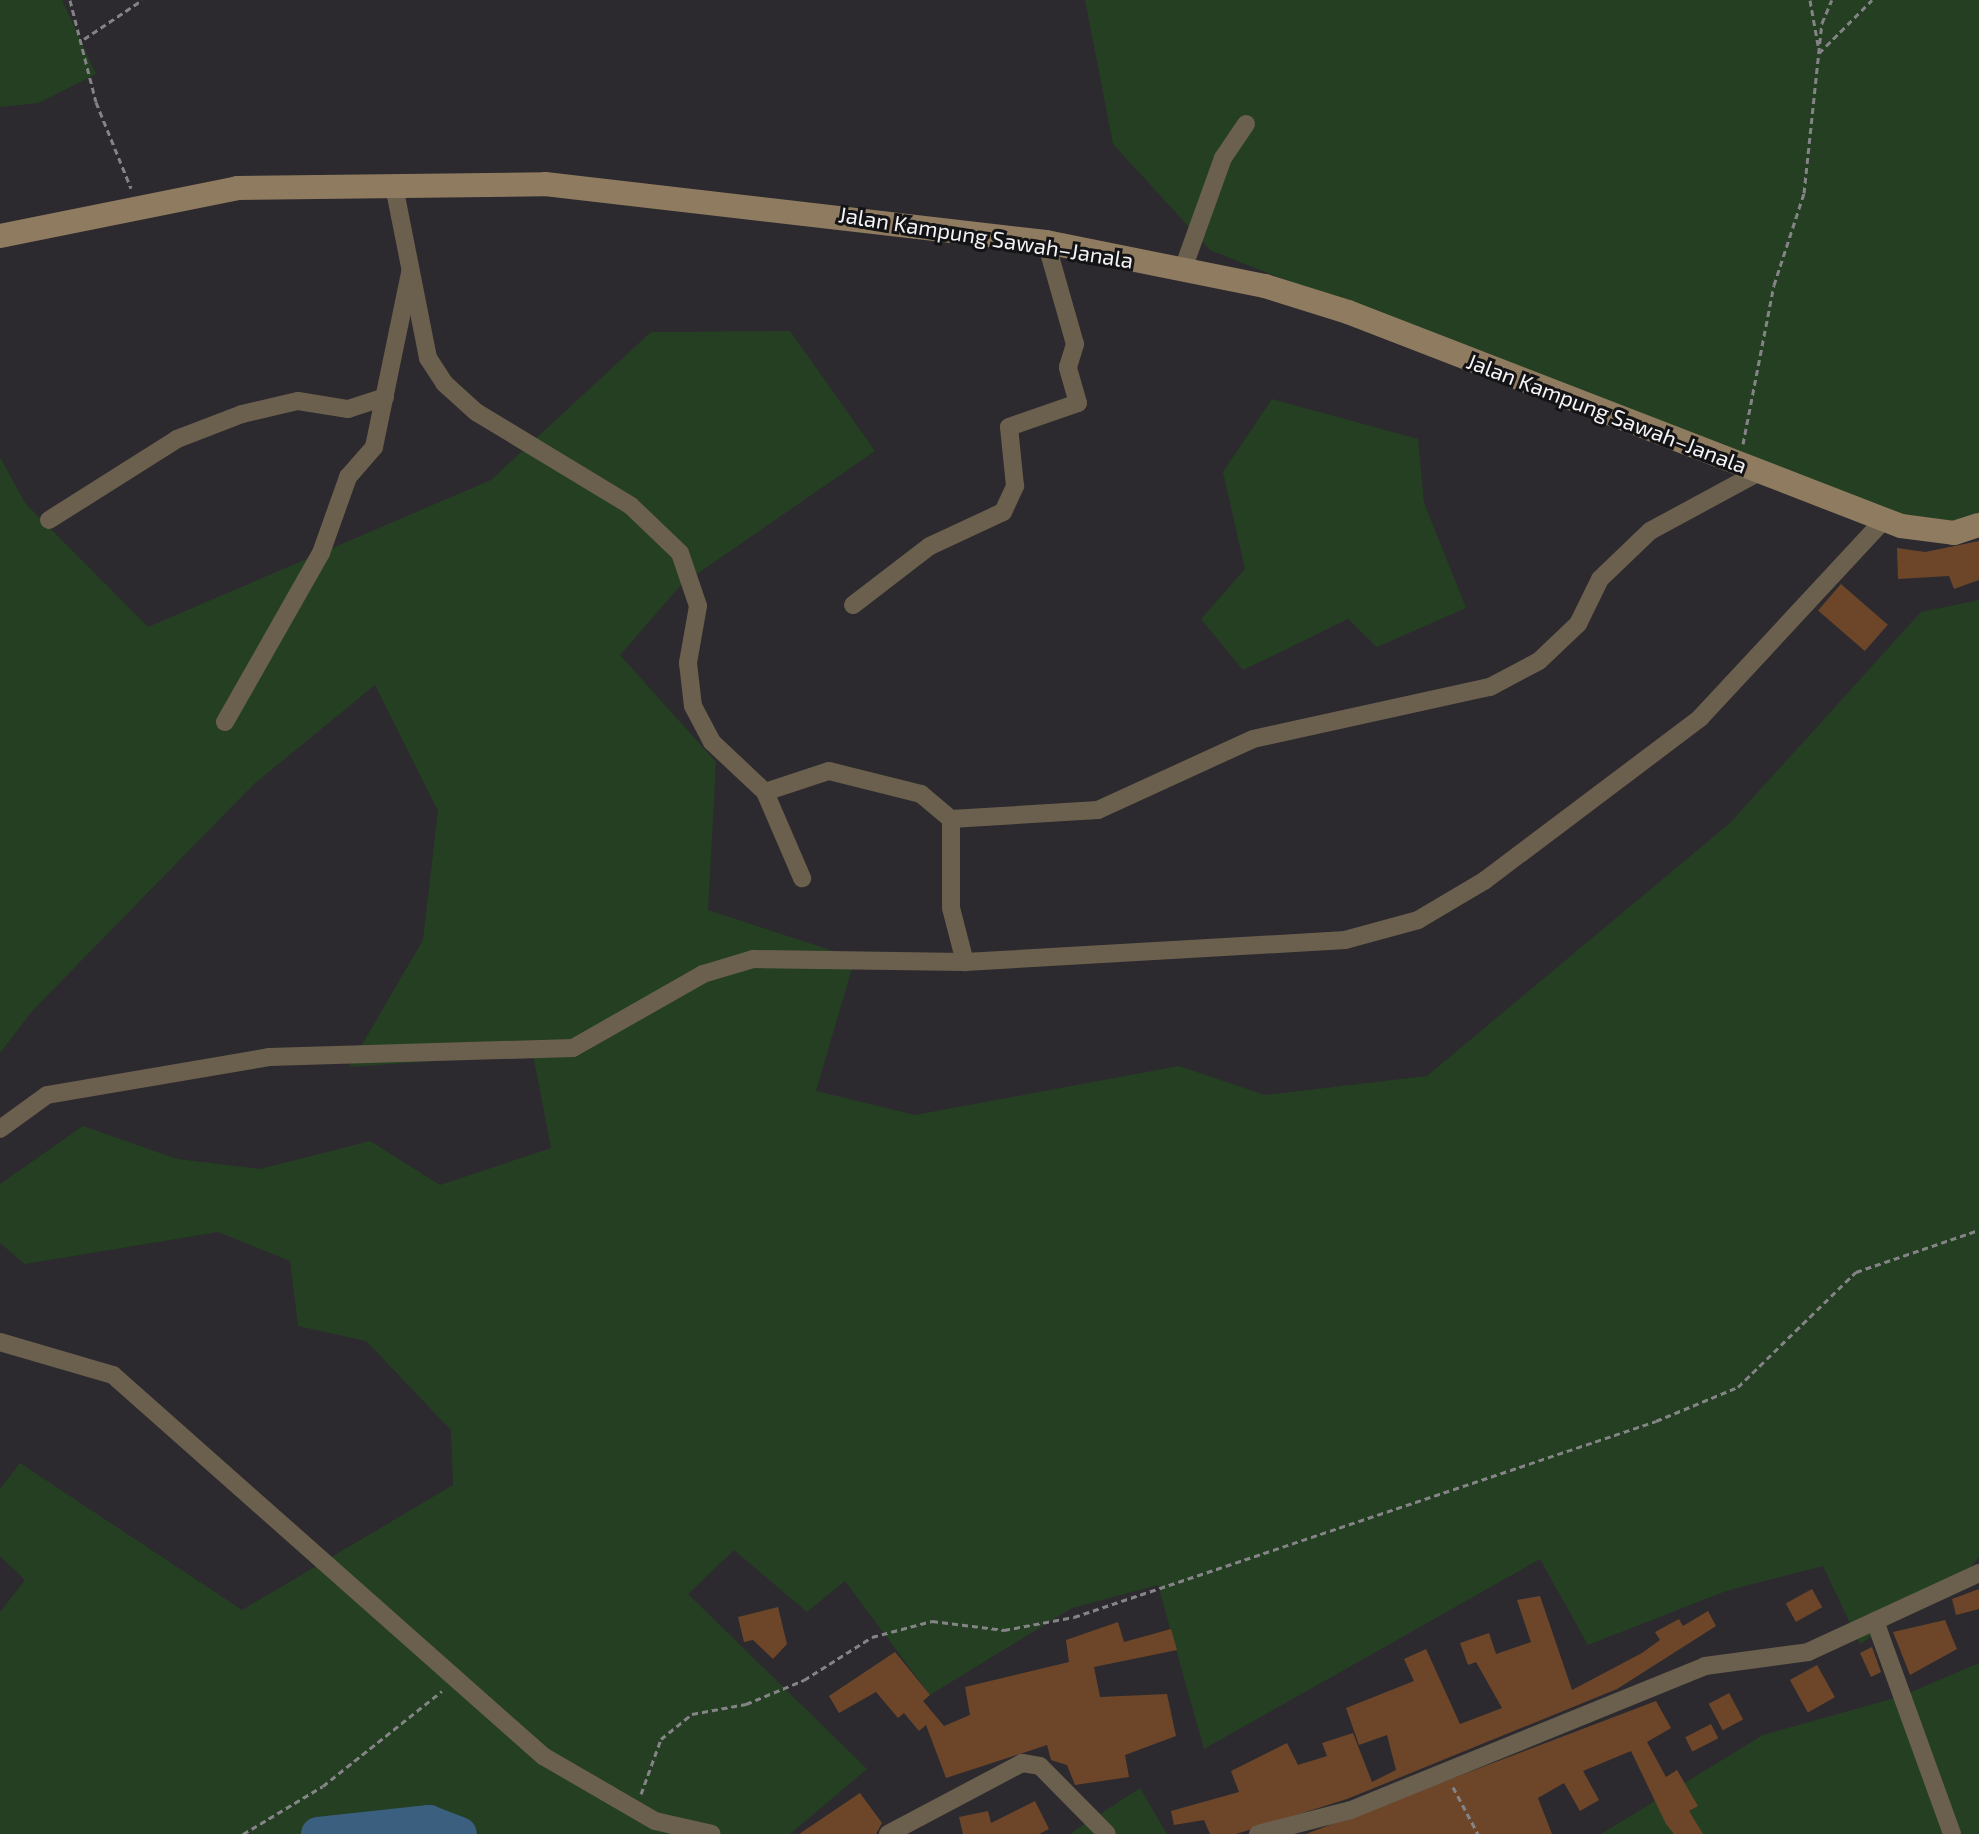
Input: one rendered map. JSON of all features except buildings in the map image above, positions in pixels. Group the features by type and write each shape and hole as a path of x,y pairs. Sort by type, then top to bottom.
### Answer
{"main road":[{"name":"Jalan Kampung Sawah–Janala","path":"0,236 237,188 545,184 1046,242 1183,269 1348,312 1884,520 1942,532 1979,525"}],"street":[{"path":"1183,269 1223,158 1246,124"},
{"path":"394,186 428,358 444,383 476,412 631,506 680,553 698,606 688,663 693,706 712,742 765,792 802,878"},
{"path":"853,605 930,546 1003,512 1015,486 1009,427 1078,403 1068,367 1075,344 1046,242"},
{"path":"225,722 321,553 348,477 374,447 411,271"},
{"path":"49,520 177,439 242,414 298,401 348,409 385,397"},
{"path":"765,792 829,771 863,774 921,794 951,819 1098,810 1253,739 1490,687 1539,661 1578,624 1600,579 1650,531 1749,468"},
{"path":"0,1129 47,1095 269,1057 573,1048 703,974 753,959 965,962 1345,940 1448,906 1700,718 1884,520"},
{"path":"951,819 951,908 965,962"},
{"path":"0,1342 113,1375 543,1756 634,1811 712,1834"},
{"path":"1258,1834 1351,1810 1705,1666 1808,1652 1979,1573"},
{"path":"1875,1621 1952,1834"},
{"path":"888,1834 1022,1763 1040,1766 1107,1834"}],"path":[{"path":"70,0 84,39 96,102 139,206"},
{"path":"84,39 142,0"},
{"path":"1810,0 1819,53"},
{"path":"1749,468 1774,285 1804,193 1819,53 1832,0"},
{"path":"1819,53 1872,0"},
{"path":"634,1811 661,1739 692,1714 746,1704 804,1680 872,1637 932,1621 1004,1630 1074,1617 1656,1421 1738,1387 1856,1272 1979,1230"},
{"path":"243,1834 420,1716 453,1679"},
{"path":"1446,1773 1478,1834"}],"green space":[{"path":"0,0 62,0 96,74 39,103 0,107"},
{"path":"1085,0 1979,0 1979,523 1901,526 1210,250 1113,144"},
{"path":"790,331 875,451 681,585 620,655 716,762 708,910 855,958 816,1091 915,1115 1179,1066 1265,1095 1427,1076 1730,823 1921,612 1979,600 1979,1557 1960,1579 1860,1644 1823,1566 1726,1591 1588,1645 1540,1559 1204,1749 1158,1585 1072,1608 930,1695 845,1581 807,1612 734,1550 688,1594 867,1769 790,1834 0,1834 0,1612 25,1580 0,1556 0,1489 20,1463 242,1610 453,1485 451,1430 366,1341 298,1326 290,1261 218,1232 25,1264 0,1243 0,1184 83,1126 177,1159 260,1169 370,1141 440,1185 551,1148 533,1054 349,1067 423,940 438,811 375,685 254,784 33,1010 0,1053 0,457 25,503 148,627 491,480 651,332"},
{"path":"1272,399 1418,439 1424,503 1466,608 1377,647 1348,619 1243,670 1201,619 1245,569 1223,472"},
{"path":"1979,1663 1979,1834 1601,1834 1763,1735 1902,1696"},
{"path":"1140,1788 1167,1834 1071,1834 1074,1831"}],"waterway":[{"path":"318,1834 429,1822 460,1834"}]}
